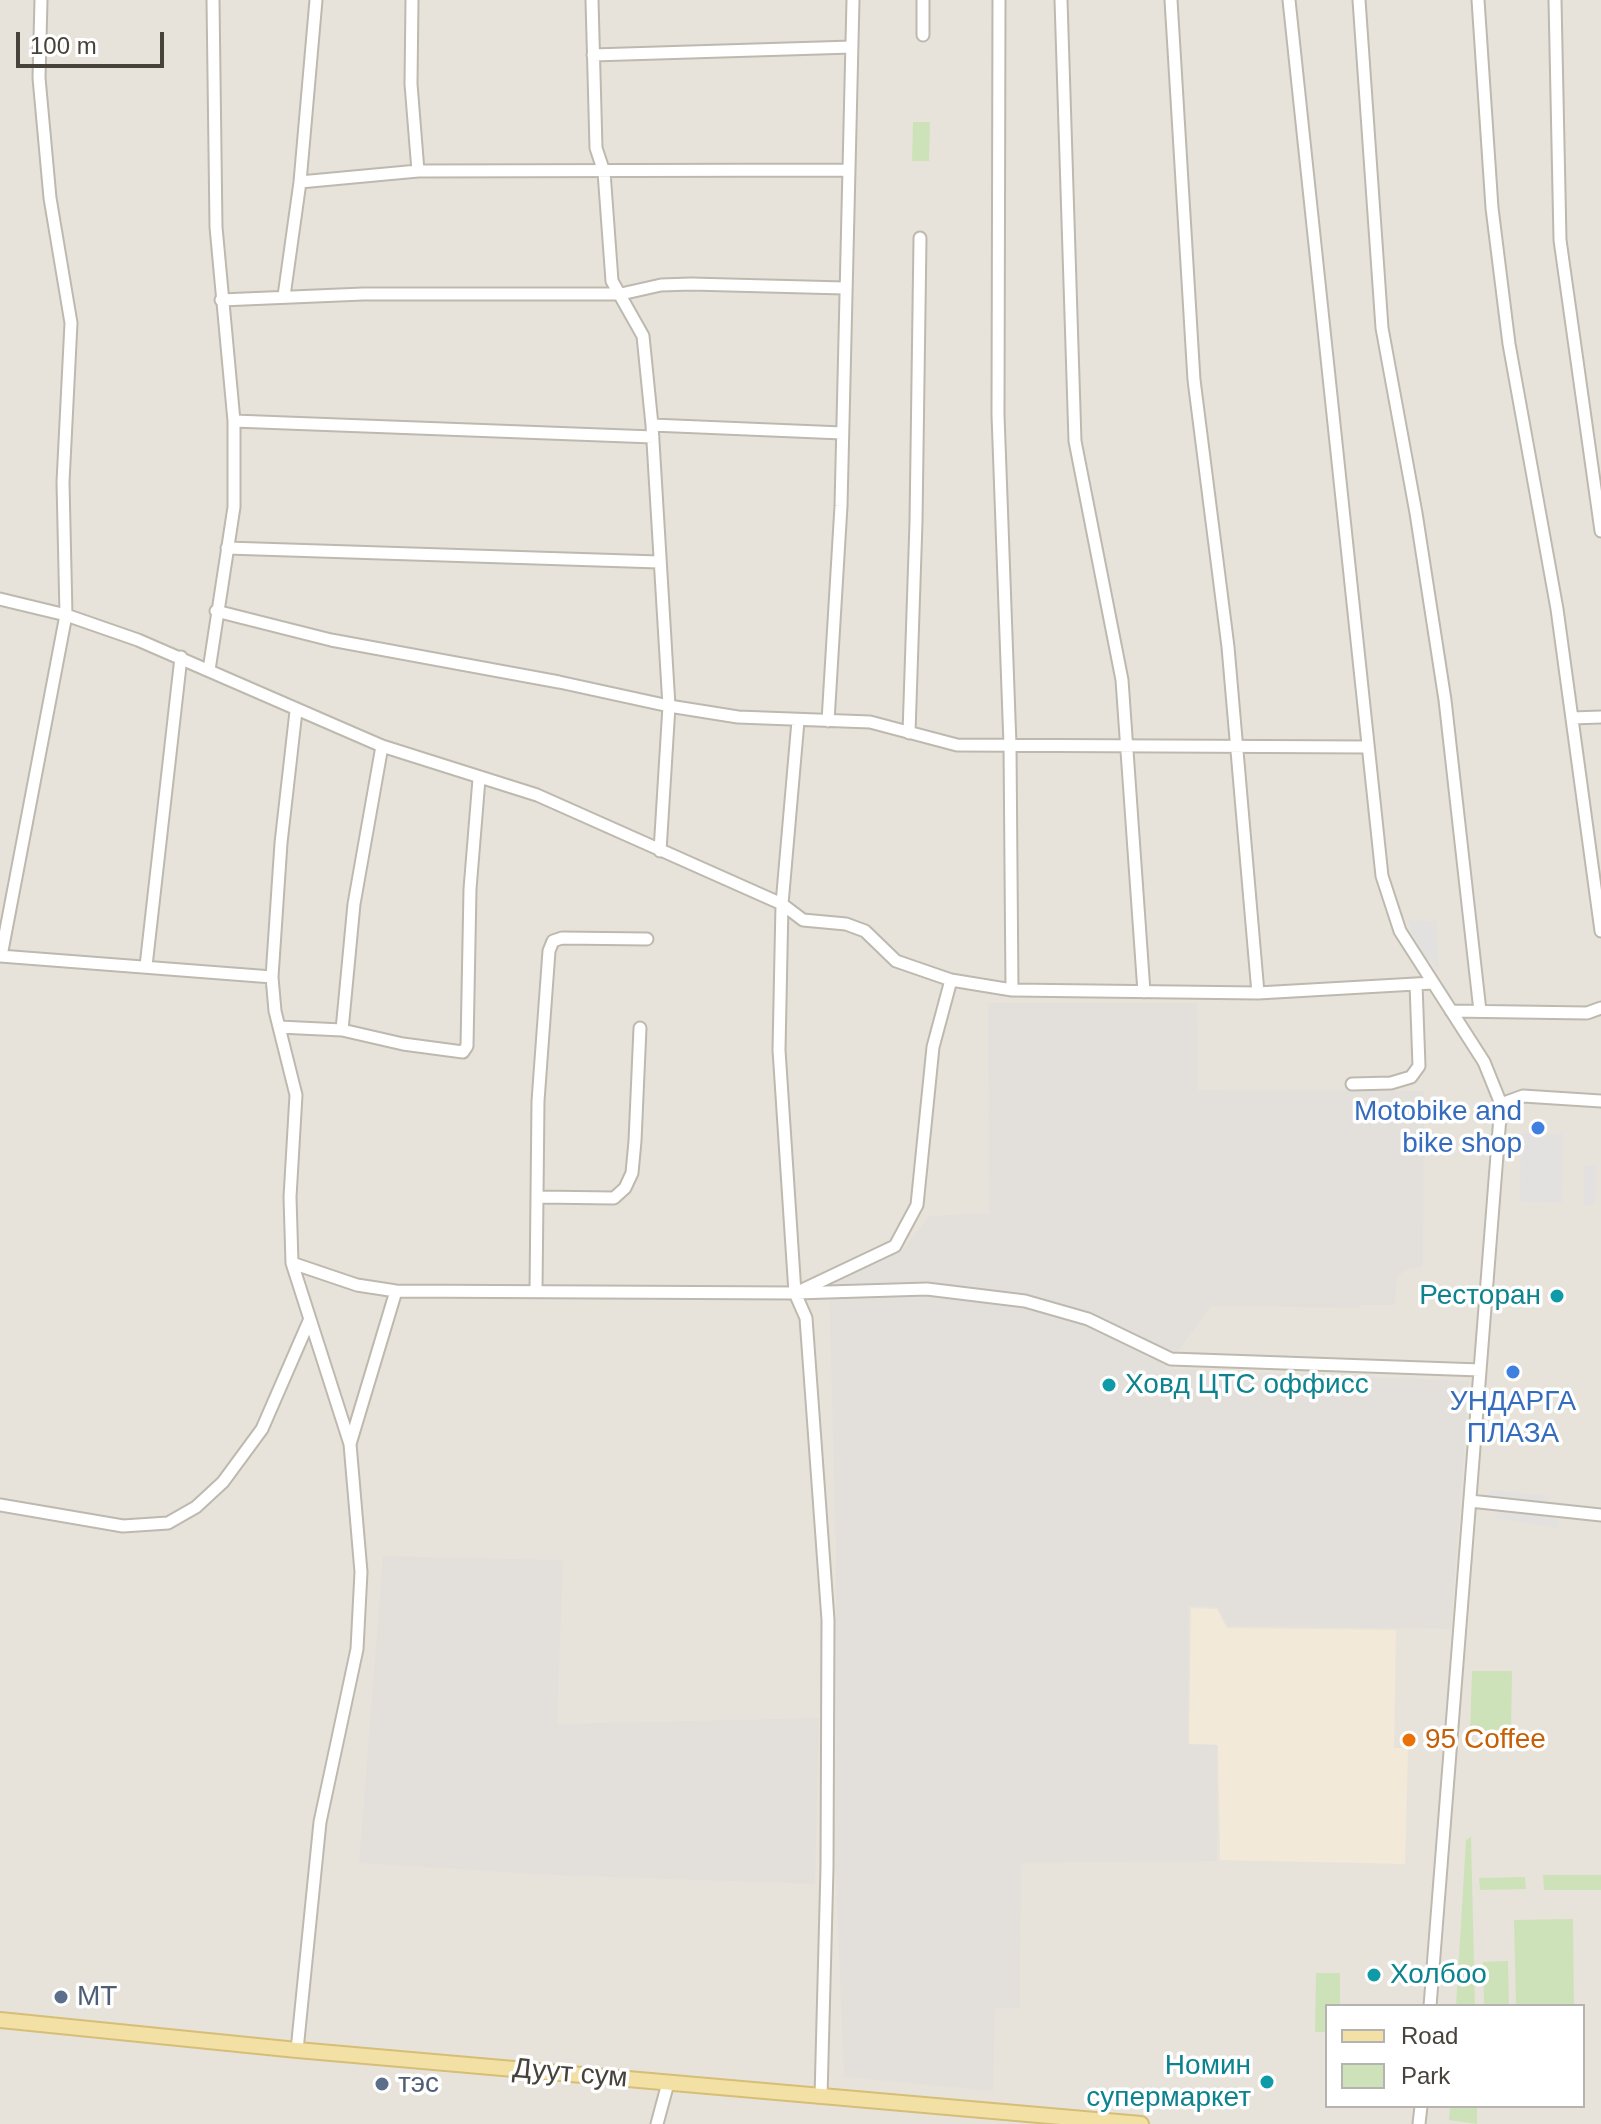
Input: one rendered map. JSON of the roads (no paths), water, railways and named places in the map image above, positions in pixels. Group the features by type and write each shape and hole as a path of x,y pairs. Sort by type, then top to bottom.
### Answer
{"main road":[{"name":"Дуут сум","path":"0,2020 821,2097 1022,2119 1141,2124"}],"street":[{"path":"41,0 41,93 50,198 71,323 63,482 66,615 1,956 272,977"},
{"path":"209,670 234,507 234,421 216,227 213,0"},
{"path":"284,296 300,182 316,0"},
{"path":"412,0 411,84 418,171"},
{"path":"592,0 596,148 604,172 612,281 643,336 652,431 669,706 660,851"},
{"path":"828,721 842,433 853,0"},
{"path":"923,0 923,35"},
{"path":"999,0 998,415 1010,745 1012,990"},
{"path":"1061,0 1075,441 1122,680 1144,992"},
{"path":"1171,0 1194,380 1238,745 1258,993"},
{"path":"1289,0 1367,747 1385,890 1400,931 1484,1062 1501,1104 1430,2004"},
{"path":"1359,0 1382,328 1416,513 1445,700 1480,1011"},
{"path":"1478,0 1492,208 1503,298 1572,718 1601,931"},
{"path":"1555,0 1560,240 1601,531"},
{"path":"593,55 852,47"},
{"path":"300,182 418,171 847,170"},
{"path":"909,733 920,238"},
{"path":"221,300 284,296 621,294 676,285 844,288"},
{"path":"234,421 842,433"},
{"path":"227,548 659,562"},
{"path":"0,599 66,615 181,657 296,711 382,746 537,795 782,904 803,920 846,924 865,931 896,961 951,980 1012,990 1258,993 1433,983"},
{"path":"216,611 331,640 669,706 738,717 870,722 957,745 1367,747"},
{"path":"146,966 181,657"},
{"path":"296,711 281,843 272,977 279,1027 296,1095 290,1197 292,1263 350,1444 361,1549 359,1626 322,1806 297,2050"},
{"path":"1572,718 1601,717"},
{"path":"798,721 782,904 779,1050 795,1293 806,1318 828,1620 827,1868 821,2097"},
{"path":"342,1030 354,904 382,746"},
{"path":"279,1027 342,1030 463,1052 467,1046 470,889 479,779"},
{"path":"536,1291 538,1086 549,951 553,941 562,938 647,939"},
{"path":"795,1293 895,1246 917,1205 933,1047 951,980"},
{"path":"1352,1084 1391,1083 1411,1077 1419,1066 1416,984"},
{"path":"1451,1011 1587,1013 1601,1008"},
{"path":"538,1197 614,1198 625,1188 632,1173 640,1028"},
{"path":"1501,1104 1523,1096 1601,1101"},
{"path":"292,1263 357,1285 396,1291 795,1293 927,1289 1025,1301 1088,1319 1171,1359 1480,1370"},
{"path":"350,1444 396,1291"},
{"path":"0,1505 123,1526 168,1523 196,1507 223,1482 262,1429 309,1321"},
{"path":"1470,1501 1601,1515"},
{"path":"657,2124 668,2083"}],"place":[{"name":"Motobike and bike shop","path":"1538,1128"},
{"name":"Ресторан","path":"1557,1296"},
{"name":"УНДАРГА ПЛАЗА","path":"1513,1372"},
{"name":"Ховд ЦТС оффисс","path":"1109,1385"},
{"name":"95 Coffee","path":"1409,1740"},
{"name":"Холбоо","path":"1374,1975"},
{"name":"MT","path":"61,1997"},
{"name":"Номин супермаркет","path":"1267,2082"},
{"name":"тэс","path":"382,2084"}]}
